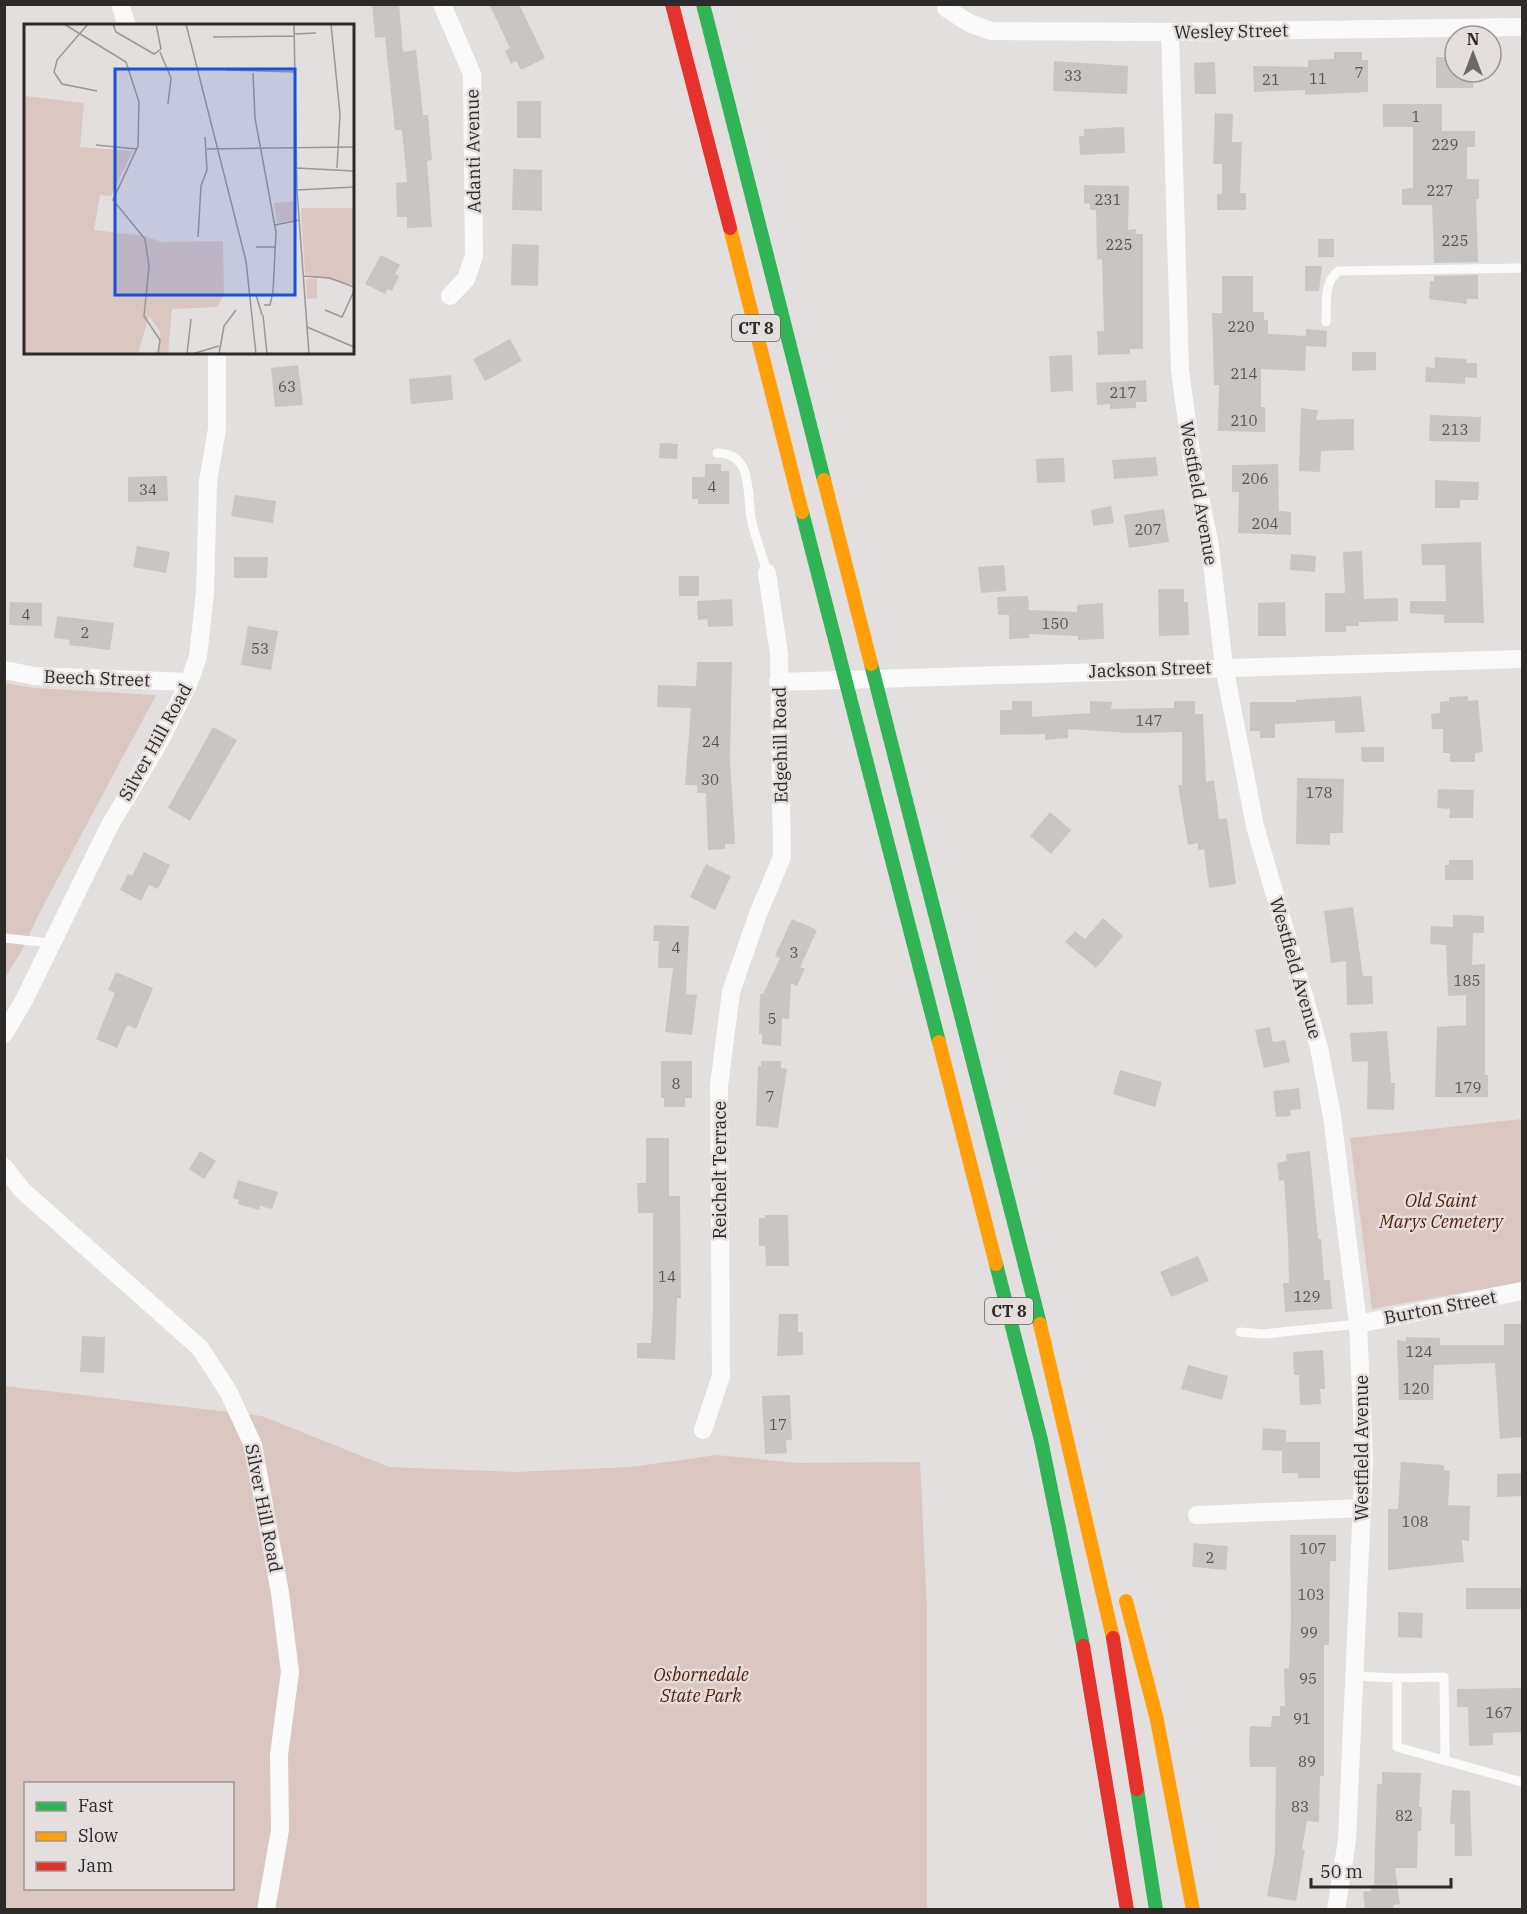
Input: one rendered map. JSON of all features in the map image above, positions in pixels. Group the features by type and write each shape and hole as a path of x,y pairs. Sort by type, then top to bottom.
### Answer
{"highway":[{"name":"CT 8","path":"672,4 1041,1440 1073,1584 1101,1738 1127,1910"},
{"name":"CT 8","path":"703,4 1062,1411 1112,1630 1156,1910"},
{"path":"1062,1411 1097,1504"},
{"path":"1121,1582 1157,1720 1193,1910"}],"street":[{"path":"120,4 126,24"},
{"name":"Adanti Avenue","path":"442,4 472,74 474,256 466,279 450,296"},
{"name":"Wesley Street","path":"946,9 969,23 991,31 1170,32 1522,27"},
{"name":"Westfield Avenue","path":"1170,32 1180,370 1192,459 1210,546 1224,666 1256,826 1319,1048 1332,1116 1358,1324 1365,1458 1347,1840 1336,1910"},
{"name":"Silver Hill Road","path":"4,1034 23,1002 110,825 160,741 189,682 202,634 208,481 217,429 219,396 217,354"},
{"name":"Edgehill Road","path":"758,914 782,857 779,654 767,573"},
{"name":"Jackson Street","path":"778,682 1224,666 1522,659"},
{"name":"Beech Street","path":"4,670 35,676 189,682"},
{"name":"Reichelt Terrace","path":"703,1430 721,1376 719,1086 731,992 758,914"},
{"name":"Silver Hill Road","path":"4,1167 22,1190 200,1348 228,1391 254,1445 280,1593 290,1672 279,1755 280,1830 266,1910"},
{"name":"Burton Street","path":"1358,1324 1522,1291"},
{"path":"1197,1515 1362,1508"}],"lane":[{"path":"1326,321 1328,284 1339,271 1522,268"},
{"path":"717,453 729,453 736,457 743,467 749,486 752,522 767,573"},
{"path":"4,938 51,943"},
{"path":"1240,1332 1264,1334 1358,1324"},
{"path":"1355,1676 1444,1677 1445,1759"},
{"path":"1397,1678 1397,1747 1522,1782"}],"green space":[{"path":"5,683 34,688 156,695 22,950 5,978"},
{"name":"Old Saint Marys Cemetery","path":"1522,1119 1522,1282 1372,1309 1350,1138"},
{"name":"Osbornedale State Park","path":"5,1386 262,1416 389,1467 514,1472 631,1467 717,1455 797,1463 920,1462 927,1609 927,1909 5,1910"}],"building":[{"path":"372,4 399,4 403,52 416,50 423,115 428,115 432,160 427,161 432,227 407,228 407,217 397,217 396,183 407,182 402,130 395,130 385,37 375,38"},
{"path":"489,4 519,4 545,58 521,70 516,61 511,64 505,51 510,48"},
{"path":"1334,52 1362,52 1362,60 1368,60 1368,92 1305,95 1305,90 1254,92 1253,66 1308,67 1308,60 1334,59"},
{"path":"1436,57 1443,57 1443,84 1473,84 1473,88 1436,88"},
{"path":"1054,61 1128,66 1127,94 1053,91"},
{"path":"1215,62 1216,94 1195,94 1194,63"},
{"path":"517,101 541,101 541,138 517,138"},
{"path":"1383,104 1442,104 1442,131 1475,131 1475,147 1467,147 1467,179 1479,179 1479,199 1476,199 1478,262 1434,263 1432,205 1402,205 1402,189 1413,188 1413,127 1383,127"},
{"path":"1215,113 1233,114 1232,142 1242,142 1240,193 1246,193 1246,210 1217,210 1217,194 1222,194 1222,164 1213,164"},
{"path":"1124,127 1125,153 1080,155 1079,136 1084,136 1084,129"},
{"path":"513,169 542,170 542,211 512,210"},
{"path":"1084,185 1129,186 1128,230 1136,229 1136,234 1143,234 1143,349 1130,349 1130,354 1098,355 1097,331 1104,331 1102,259 1097,260 1096,210 1090,210 1090,204 1084,203"},
{"path":"1318,239 1334,239 1334,257 1318,257"},
{"path":"512,244 539,245 538,286 511,285"},
{"path":"381,255 400,265 395,274 399,276 392,291 388,289 385,294 365,284"},
{"path":"1305,266 1322,266 1319,291 1305,291"},
{"path":"1478,275 1478,299 1467,299 1466,304 1429,299 1430,281 1434,281 1434,276"},
{"path":"1222,276 1253,276 1253,312 1264,312 1264,320 1268,320 1268,334 1306,336 1306,329 1327,331 1326,347 1306,346 1305,371 1261,369 1261,407 1265,407 1265,432 1218,431 1219,385 1214,385 1212,313 1222,313"},
{"path":"510,339 522,361 485,381 473,359"},
{"path":"1352,352 1376,352 1376,370 1352,371"},
{"path":"1072,355 1073,391 1051,392 1049,356"},
{"path":"1435,357 1467,359 1466,363 1477,363 1477,378 1465,377 1465,384 1425,382 1426,367 1435,368"},
{"path":"298,365 303,405 275,407 271,368"},
{"path":"451,375 453,400 411,404 409,379"},
{"path":"1146,380 1147,402 1136,402 1136,408 1110,409 1110,404 1097,405 1096,383"},
{"path":"1301,408 1318,410 1316,420 1354,419 1354,450 1321,451 1320,472 1299,471"},
{"path":"1430,415 1481,417 1480,442 1429,441"},
{"path":"660,443 678,444 677,459 659,458"},
{"path":"1156,457 1158,476 1114,479 1112,460"},
{"path":"1064,458 1065,482 1037,483 1036,459"},
{"path":"705,464 721,464 721,471 729,471 729,504 698,504 698,499 692,499 692,477 705,477"},
{"path":"1278,464 1279,511 1291,512 1291,535 1238,533 1239,492 1232,492 1232,465"},
{"path":"167,476 168,501 128,502 128,477"},
{"path":"1435,480 1479,482 1478,500 1460,500 1460,508 1435,508"},
{"path":"235,495 276,501 273,523 231,516"},
{"path":"1111,506 1114,523 1093,526 1091,510"},
{"path":"1164,509 1169,542 1129,548 1124,515"},
{"path":"1481,542 1484,623 1444,623 1444,615 1410,613 1410,601 1446,601 1445,565 1422,565 1421,544"},
{"path":"137,546 170,552 166,573 133,567"},
{"path":"1362,551 1364,599 1398,598 1398,621 1359,622 1359,626 1346,626 1346,632 1325,632 1325,593 1345,593 1343,552"},
{"path":"1291,554 1316,556 1315,572 1290,570"},
{"path":"234,557 268,557 267,578 234,578"},
{"path":"1004,565 1006,591 981,593 978,567"},
{"path":"679,576 699,576 699,596 679,596"},
{"path":"1158,589 1184,589 1184,602 1188,602 1189,635 1159,636"},
{"path":"1028,596 1029,610 1077,612 1077,605 1103,603 1104,639 1078,640 1078,636 1029,634 1030,638 1009,639 1009,615 998,615 997,597"},
{"path":"732,599 733,626 708,627 707,619 698,620 697,601"},
{"path":"10,602 42,603 42,626 9,625"},
{"path":"1285,602 1286,636 1258,636 1258,603"},
{"path":"57,616 114,623 110,650 69,645 70,640 54,638"},
{"path":"248,626 278,631 271,670 241,665"},
{"path":"697,662 732,662 730,759 735,844 725,844 725,849 708,850 706,793 697,793 697,785 685,785 691,708 657,707 658,685 696,686"},
{"path":"1361,696 1365,732 1335,733 1335,721 1275,724 1275,738 1260,738 1260,731 1250,731 1250,702 1296,702 1296,700"},
{"path":"1468,696 1468,701 1478,700 1483,752 1475,753 1475,762 1450,762 1450,753 1443,753 1443,729 1432,729 1431,714 1440,713 1440,702 1449,701 1449,697"},
{"path":"1012,701 1032,701 1032,717 1090,713 1090,701 1112,702 1111,709 1174,708 1174,701 1195,701 1195,714 1203,714 1206,782 1214,780 1219,819 1227,818 1236,884 1209,888 1204,849 1198,850 1198,843 1188,845 1178,785 1182,785 1182,732 1131,733 1068,729 1068,738 1045,740 1045,734 1000,735 1000,710 1012,710"},
{"path":"213,727 237,740 190,821 168,808"},
{"path":"1361,747 1384,747 1384,762 1362,762"},
{"path":"1297,778 1344,779 1343,833 1330,833 1330,845 1296,844"},
{"path":"1438,789 1474,790 1473,818 1449,818 1450,809 1437,808"},
{"path":"1050,812 1071,830 1051,854 1030,836"},
{"path":"144,852 170,865 158,889 149,885 141,901 120,890 128,874 132,876"},
{"path":"1449,860 1473,860 1473,880 1445,880 1445,865 1449,865"},
{"path":"706,864 731,876 715,910 690,897"},
{"path":"1353,907 1363,976 1372,976 1373,1004 1347,1005 1346,961 1331,963 1324,911"},
{"path":"1453,915 1484,916 1484,933 1473,933 1472,965 1485,964 1485,1075 1488,1075 1488,1097 1435,1097 1437,1027 1466,1025 1466,995 1448,996 1446,945 1430,944 1431,926 1453,927"},
{"path":"1103,918 1123,936 1096,968 1065,942 1075,931 1085,939"},
{"path":"792,919 817,930 800,967 805,969 797,986 791,983 789,1019 782,1018 781,1046 762,1044 762,1034 759,1034 760,994 763,994 780,958 775,956"},
{"path":"654,925 689,926 686,994 697,995 692,1035 665,1032 673,968 658,968 659,941 653,941"},
{"path":"116,972 153,988 136,1029 127,1025 117,1048 96,1039 115,993 108,990"},
{"path":"1270,1027 1273,1042 1285,1040 1290,1062 1264,1068 1255,1030"},
{"path":"1387,1031 1391,1083 1395,1083 1394,1110 1367,1109 1368,1061 1352,1062 1350,1033"},
{"path":"661,1061 692,1061 692,1098 685,1098 685,1107 664,1107 664,1098 661,1098"},
{"path":"761,1061 781,1061 781,1068 787,1069 778,1128 756,1126 758,1066 761,1066"},
{"path":"1120,1070 1162,1082 1155,1107 1113,1094"},
{"path":"1299,1088 1301,1109 1290,1110 1291,1116 1276,1117 1273,1091"},
{"path":"646,1138 669,1138 669,1196 680,1196 681,1298 677,1298 675,1360 637,1358 637,1343 651,1343 653,1310 653,1213 638,1213 637,1183 646,1183"},
{"path":"200,1151 216,1161 204,1179 189,1169"},
{"path":"1310,1151 1318,1239 1321,1239 1324,1280 1330,1280 1332,1309 1285,1312 1283,1283 1289,1283 1288,1241 1284,1180 1279,1181 1277,1163 1287,1161 1286,1154"},
{"path":"238,1180 278,1192 272,1209 260,1206 259,1210 238,1204 239,1200 233,1198"},
{"path":"765,1215 788,1215 789,1266 766,1266 765,1246 759,1246 759,1218 765,1218"},
{"path":"1198,1256 1209,1281 1171,1297 1160,1272"},
{"path":"779,1314 798,1314 798,1332 803,1332 803,1355 777,1356"},
{"path":"1504,1324 1522,1324 1522,1437 1500,1439 1495,1363 1434,1365 1433,1400 1399,1400 1397,1340 1406,1341 1406,1337 1440,1338 1440,1345 1504,1345"},
{"path":"82,1336 105,1337 104,1373 80,1372"},
{"path":"1323,1350 1325,1389 1320,1389 1321,1404 1300,1405 1299,1375 1294,1375 1293,1352"},
{"path":"1188,1365 1228,1376 1222,1400 1181,1389"},
{"path":"790,1395 792,1440 786,1440 787,1453 765,1454 762,1396"},
{"path":"1263,1428 1286,1430 1286,1442 1320,1442 1320,1478 1298,1478 1298,1473 1282,1473 1282,1451 1262,1450"},
{"path":"1401,1462 1444,1465 1444,1470 1450,1471 1448,1505 1470,1506 1469,1541 1462,1540 1464,1562 1388,1570 1388,1509 1398,1509"},
{"path":"1522,1473 1522,1496 1497,1497 1497,1474"},
{"path":"1290,1535 1336,1535 1336,1561 1330,1561 1329,1645 1324,1645 1324,1776 1320,1776 1319,1822 1307,1821 1302,1849 1305,1850 1296,1901 1267,1896 1275,1853 1276,1767 1250,1767 1249,1744 1250,1726 1271,1727 1272,1716 1280,1716 1280,1706 1285,1706 1284,1669 1289,1668 1291,1618"},
{"path":"1194,1543 1228,1546 1226,1570 1192,1567"},
{"path":"1466,1588 1522,1588 1522,1609 1466,1609"},
{"path":"1398,1612 1423,1613 1422,1638 1398,1637"},
{"path":"1522,1688 1522,1732 1493,1733 1493,1745 1469,1746 1468,1707 1457,1707 1457,1689"},
{"path":"1382,1772 1421,1773 1419,1807 1422,1807 1421,1831 1418,1831 1417,1868 1395,1868 1400,1904 1393,1905 1394,1910 1365,1910 1363,1892 1371,1891 1370,1885 1374,1885 1377,1784 1382,1784"},
{"path":"1452,1790 1470,1791 1472,1856 1455,1856 1455,1824 1450,1824"}],"traffic: fast":[{"path":"703,4 824,480"},
{"path":"802,512 939,1042"},
{"path":"871,664 1040,1324"},
{"path":"996,1264 1041,1440 1083,1646"},
{"path":"1137,1789 1156,1910"}],"traffic: slow":[{"path":"730,228 802,512"},
{"path":"824,480 871,664"},
{"path":"939,1042 996,1264"},
{"path":"1040,1324 1113,1638"},
{"path":"1126,1601 1157,1720 1193,1910"}],"traffic: jam":[{"path":"672,4 730,228"},
{"path":"1113,1638 1137,1789"},
{"path":"1083,1646 1127,1910"}]}
